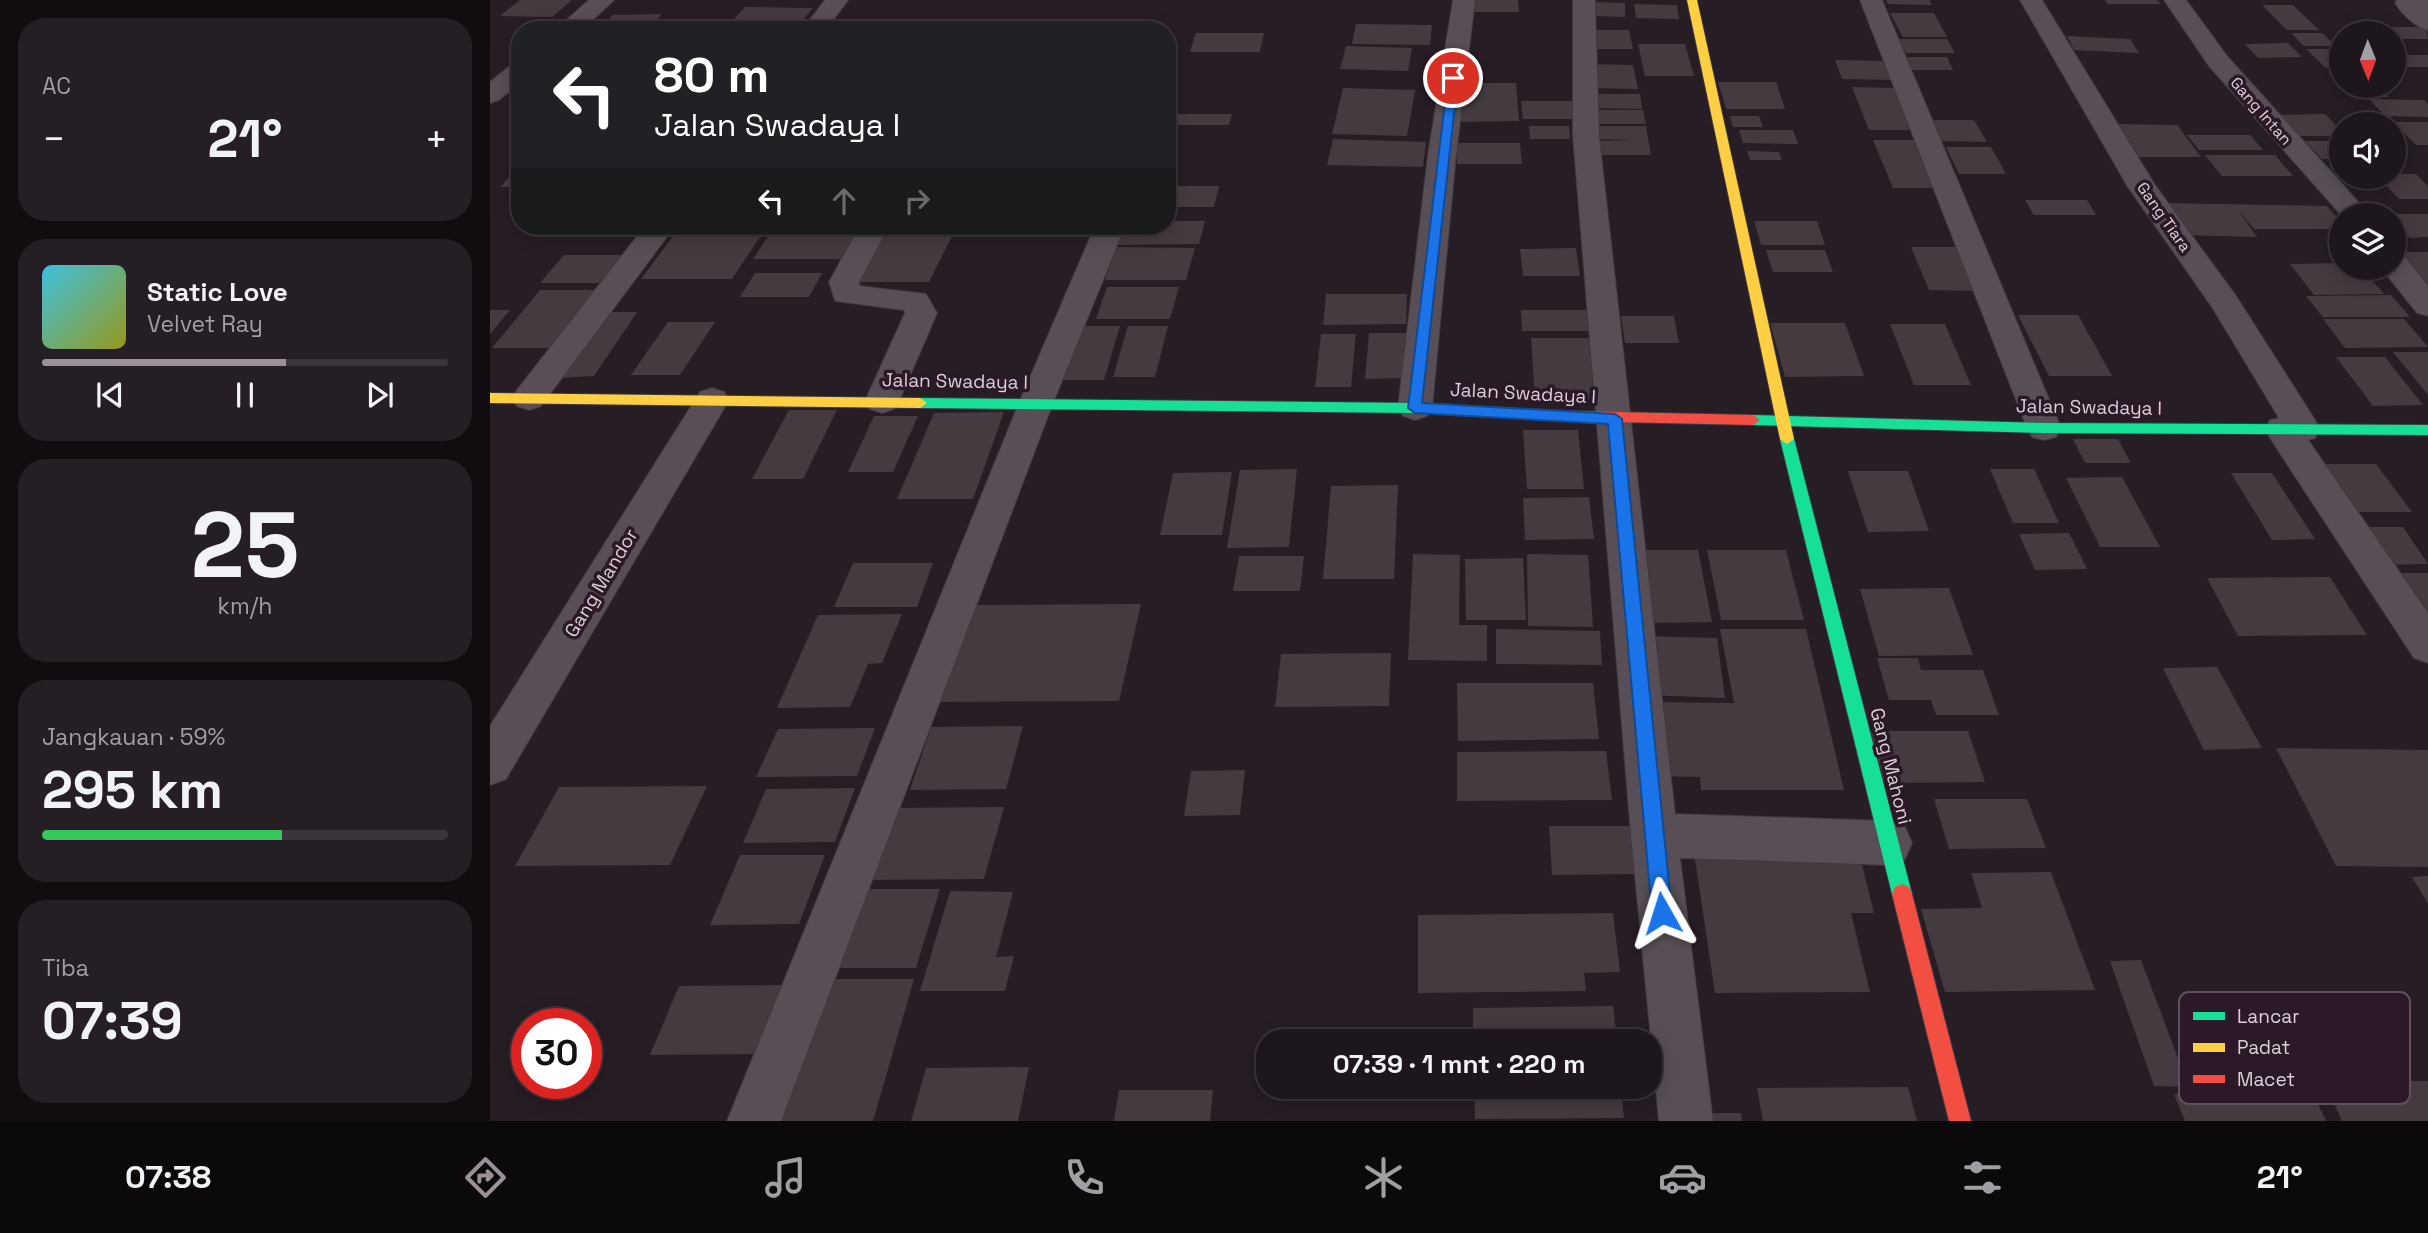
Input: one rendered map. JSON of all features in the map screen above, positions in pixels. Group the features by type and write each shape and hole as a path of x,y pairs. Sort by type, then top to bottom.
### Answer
{"street":[{"path":"578,21 603,0"},
{"path":"821,21 837,0"},
{"path":"1415,408 1442,155 1464,0"},
{"path":"1584,0 1586,136 1654,835 1686,1121"},
{"name":"Gang Mahoni","path":"1692,0 1782,420 1960,1121"},
{"path":"1871,0 2044,428"},
{"name":"Gang Tiara","path":"2031,0 2142,187 2225,303 2293,429 2428,646"},
{"name":"Gang Intan","path":"2175,0 2218,61 2345,203"},
{"path":"2428,3 2406,2 2428,23"},
{"path":"490,94 511,76"},
{"path":"529,398 653,235"},
{"path":"869,235 844,282 846,294 915,301 921,313 882,401"},
{"path":"754,1121 1036,403 1106,235"},
{"path":"2406,279 2428,306"},
{"name":"Jalan Swadaya I","path":"490,398 1415,408 1615,419 1782,420 2044,428 2428,430"},
{"name":"Gang Mandor","path":"490,765 712,400"},
{"path":"1654,835 1889,843"}],"building":[{"path":"520,0 572,0 552,17 500,16"},
{"path":"1472,0 1518,0 1519,12 1472,12"},
{"path":"1886,0 1929,0 1932,5 1888,4"},
{"path":"2105,0 2157,0 2161,4 2108,4"},
{"path":"1591,2 1625,3 1625,17 1591,16"},
{"path":"1634,4 1677,5 1679,19 1636,18"},
{"path":"2262,5 2293,5 2319,30 2287,30"},
{"path":"745,7 813,8 802,21 732,21"},
{"path":"1890,13 1934,13 1947,37 1903,37"},
{"path":"662,14 656,21 607,21 613,15"},
{"path":"1356,24 1432,25 1430,45 1352,44"},
{"path":"2406,27 2426,27 2428,39 2406,39"},
{"path":"1589,30 1629,30 1633,49 1592,49"},
{"path":"1196,33 1264,33 1260,52 1190,52"},
{"path":"2291,33 2322,33 2329,40 2329,46 2304,46"},
{"path":"2067,36 2130,39 2139,53 2074,50"},
{"path":"1898,39 1947,39 1955,53 1906,53"},
{"path":"2288,43 2302,57 2258,58 2245,44"},
{"path":"1638,44 1685,44 1694,76 1645,76"},
{"path":"1346,46 1412,48 1408,71 1340,69"},
{"path":"2306,49 2329,49 2329,68"},
{"path":"2406,55 2428,55 2428,67 2406,67"},
{"path":"1904,57 1947,57 1953,70 1910,70"},
{"path":"1835,60 1886,61 1895,80 1842,79"},
{"path":"1588,64 1633,65 1638,89 1592,88"},
{"path":"1718,82 1776,82 1785,109 1726,109"},
{"path":"1460,83 1516,83 1519,121 1460,122"},
{"path":"1852,87 1895,88 1914,130 1869,130"},
{"path":"1343,88 1415,90 1407,136 1332,134"},
{"path":"1589,94 1640,94 1642,109 1591,108"},
{"path":"2369,99 2424,100 2428,104 2428,117 2406,116 2406,112 2381,112"},
{"path":"1521,101 1574,101 1577,119 1523,119"},
{"path":"1589,110 1643,110 1646,124 1590,124"},
{"path":"1178,114 1232,114 1229,125 1176,125"},
{"path":"2325,114 2329,118 2329,136 2295,136 2275,115"},
{"path":"1730,116 1759,116 1763,127 1733,127"},
{"path":"1928,120 1974,120 1987,142 1939,141"},
{"path":"2406,122 2428,122 2428,145 2416,145 2406,135"},
{"path":"2114,124 2177,125 2201,157 2136,157"},
{"path":"1529,126 1569,126 1570,139 1530,139"},
{"path":"1588,126 1646,126 1651,155 1594,155 1592,141 1636,140 1590,139"},
{"path":"1739,130 1793,130 1798,144 1743,143"},
{"path":"2187,135 2250,135 2263,150 2199,150"},
{"path":"1333,139 1426,142 1423,167 1327,165"},
{"path":"1873,140 1919,140 1942,188 1893,188"},
{"path":"2305,141 2329,141 2329,159 2322,159"},
{"path":"1457,143 1520,143 1522,164 1457,164"},
{"path":"1946,147 1991,147 2006,174 1959,174"},
{"path":"1747,151 1779,152 1782,160 1750,160"},
{"path":"2205,155 2275,155 2293,176 2222,176"},
{"path":"2406,174 2416,174 2428,186 2428,199 2399,199 2389,189 2406,189"},
{"path":"511,175 511,187 500,187"},
{"path":"1176,186 1219,186 1214,207 1176,207"},
{"path":"2025,200 2087,200 2096,215 2034,215"},
{"path":"2160,203 2327,206 2329,208 2329,229 2254,229 2237,208 2257,237 2179,235"},
{"path":"2406,214 2428,214 2428,237 2410,238 2406,233"},
{"path":"1176,221 1205,221 1199,244 1114,245 1117,235 1176,235"},
{"path":"1754,221 1817,221 1825,245 1761,245"},
{"path":"674,235 761,235 732,279 641,279"},
{"path":"769,235 856,235 842,259 753,259"},
{"path":"883,235 952,235 929,282 856,282"},
{"path":"1116,247 1195,248 1186,280 1105,280"},
{"path":"1911,247 1966,247 1986,291 1929,290"},
{"path":"1576,248 1580,276 1523,276 1520,249"},
{"path":"1766,250 1825,250 1833,272 1773,272"},
{"path":"2406,252 2428,252 2428,287 2406,262"},
{"path":"564,255 624,255 602,283 540,283"},
{"path":"2329,263 2329,280 2372,280 2384,294 2314,295 2290,264"},
{"path":"755,273 822,273 809,297 740,297"},
{"path":"1107,287 1179,287 1170,319 1096,319"},
{"path":"540,290 598,290 553,348 492,348"},
{"path":"1326,294 1407,294 1406,324 1323,325"},
{"path":"2391,295 2410,317 2323,317 2306,296"},
{"path":"490,310 510,310 490,334"},
{"path":"1521,310 1588,310 1590,331 1522,331"},
{"path":"604,312 637,312 594,376 558,378"},
{"path":"2018,315 2078,315 2112,376 2049,376"},
{"path":"1621,316 1674,316 1679,343 1625,343"},
{"path":"2323,319 2404,319 2428,347 2345,348"},
{"path":"668,322 715,322 680,375 631,375"},
{"path":"1770,323 1845,323 1864,376 1785,377"},
{"path":"1890,324 1945,324 1971,385 1914,385"},
{"path":"1078,326 1120,326 1104,380 1060,380"},
{"path":"1128,326 1168,326 1155,377 1113,377"},
{"path":"1369,333 1407,333 1405,378 1365,379"},
{"path":"1321,334 1356,334 1351,387 1315,387"},
{"path":"1531,338 1590,338 1598,399 1535,399"},
{"path":"2393,352 2428,352 2428,395"},
{"path":"2336,357 2385,357 2423,405 2373,406"},
{"path":"789,410 837,410 803,479 752,479"},
{"path":"1004,412 973,499 897,499 934,413"},
{"path":"874,416 918,416 893,472 848,472"},
{"path":"1523,430 1578,430 1584,489 1527,489"},
{"path":"2073,439 2118,439 2131,463 2085,463"},
{"path":"2307,464 2376,464 2412,512 2340,512"},
{"path":"1297,469 1289,547 1227,548 1240,470"},
{"path":"1990,469 2034,469 2059,523 2013,523"},
{"path":"1848,471 1908,471 1929,531 1868,532"},
{"path":"1232,472 1222,535 1160,535 1173,473"},
{"path":"2231,473 2272,473 2315,539 2272,540"},
{"path":"2122,477 2160,547 2100,547 2066,478"},
{"path":"1398,485 1394,579 1323,579 1331,486"},
{"path":"1589,497 1594,539 1525,540 1523,498"},
{"path":"2356,527 2403,527 2428,564 2382,565"},
{"path":"2069,533 2087,569 2035,570 2019,534"},
{"path":"1640,550 1698,550 1712,622 1651,623"},
{"path":"1707,550 1786,550 1804,620 1721,620"},
{"path":"1413,554 1460,555 1459,625 1487,625 1487,661 1408,660"},
{"path":"1527,554 1588,555 1593,627 1528,626"},
{"path":"1239,556 1304,556 1300,591 1233,591"},
{"path":"1523,558 1526,620 1466,620 1465,559"},
{"path":"853,563 933,563 917,607 834,607"},
{"path":"2390,573 2428,573 2428,629"},
{"path":"2330,577 2367,635 2238,636 2207,578"},
{"path":"1949,588 1973,655 1879,656 1860,589"},
{"path":"1141,604 1119,701 935,702 968,605"},
{"path":"902,614 882,663 868,664 850,707 777,708 818,615"},
{"path":"1496,629 1600,631 1602,665 1496,664"},
{"path":"1720,629 1806,629 1844,790 1701,790 1700,777 1653,776 1645,702 1734,703"},
{"path":"1642,636 1717,638 1725,698 1647,695"},
{"path":"1391,653 1389,706 1275,707 1281,654"},
{"path":"1877,658 1918,658 1921,670 1983,670 1999,715 1936,715 1931,700 1889,700"},
{"path":"2217,667 2262,748 2204,750 2163,668"},
{"path":"1457,683 1593,683 1599,739 1458,741"},
{"path":"1023,726 1006,789 910,790 931,727"},
{"path":"875,728 857,776 756,777 778,729"},
{"path":"1870,731 1968,731 1985,782 1884,783"},
{"path":"2276,748 2428,750 2428,867 2336,866"},
{"path":"1606,751 1612,800 1457,801 1457,752"},
{"path":"1245,770 1240,815 1184,816 1191,771"},
{"path":"707,786 670,865 515,866 559,787"},
{"path":"855,788 835,842 743,843 766,789"},
{"path":"1934,799 2027,799 2046,848 1949,849"},
{"path":"1004,807 984,879 859,880 884,808"},
{"path":"1549,826 1630,826 1636,874 1552,875"},
{"path":"1857,845 1874,913 1851,913 1870,992 1715,993 1693,846"},
{"path":"740,855 825,855 799,924 710,925"},
{"path":"2051,872 2095,990 1945,992 1921,909 1982,908 1971,873"},
{"path":"2428,876 2428,904 2412,877"},
{"path":"858,889 940,889 916,968 830,968"},
{"path":"950,891 1013,892 996,957 1014,956 1005,991 920,991"},
{"path":"1613,913 1620,972 1584,973 1586,991 1418,993 1418,915"},
{"path":"2141,960 2179,1061 2179,1087 2154,1086 2110,961"},
{"path":"834,979 914,979 873,1121 762,1121 806,996 829,996"},
{"path":"782,985 756,1054 650,1055 679,986"},
{"path":"1613,1006 1616,1029 1473,1029 1473,1008"},
{"path":"1029,1067 1018,1121 911,1121 926,1068"},
{"path":"2410,1081 2428,1081 2428,1121 2342,1121 2334,1104 2410,1104"},
{"path":"1908,1087 1917,1121 1763,1121 1757,1088"},
{"path":"1119,1090 1213,1090 1210,1121 1114,1121"},
{"path":"2174,1094 2179,1094 2179,1104 2318,1104 2326,1121 2185,1121"},
{"path":"1474,1099 1622,1099 1624,1118 1475,1119"},
{"path":"1690,1113 1741,1113 1742,1121 1691,1121"}],"traffic: fast":[{"path":"920,403 1415,408 1569,416"},
{"path":"1753,420 2044,428 2428,430"},
{"path":"1787,439 1902,894"}],"traffic: slow":[{"path":"1692,0 1787,439"},
{"path":"490,398 920,403"}],"traffic: jam":[{"path":"1569,416 1753,420"},
{"path":"1902,894 1960,1121"}],"route":[{"path":"1453,78 1442,155 1415,408 1615,419 1662,913"}]}
